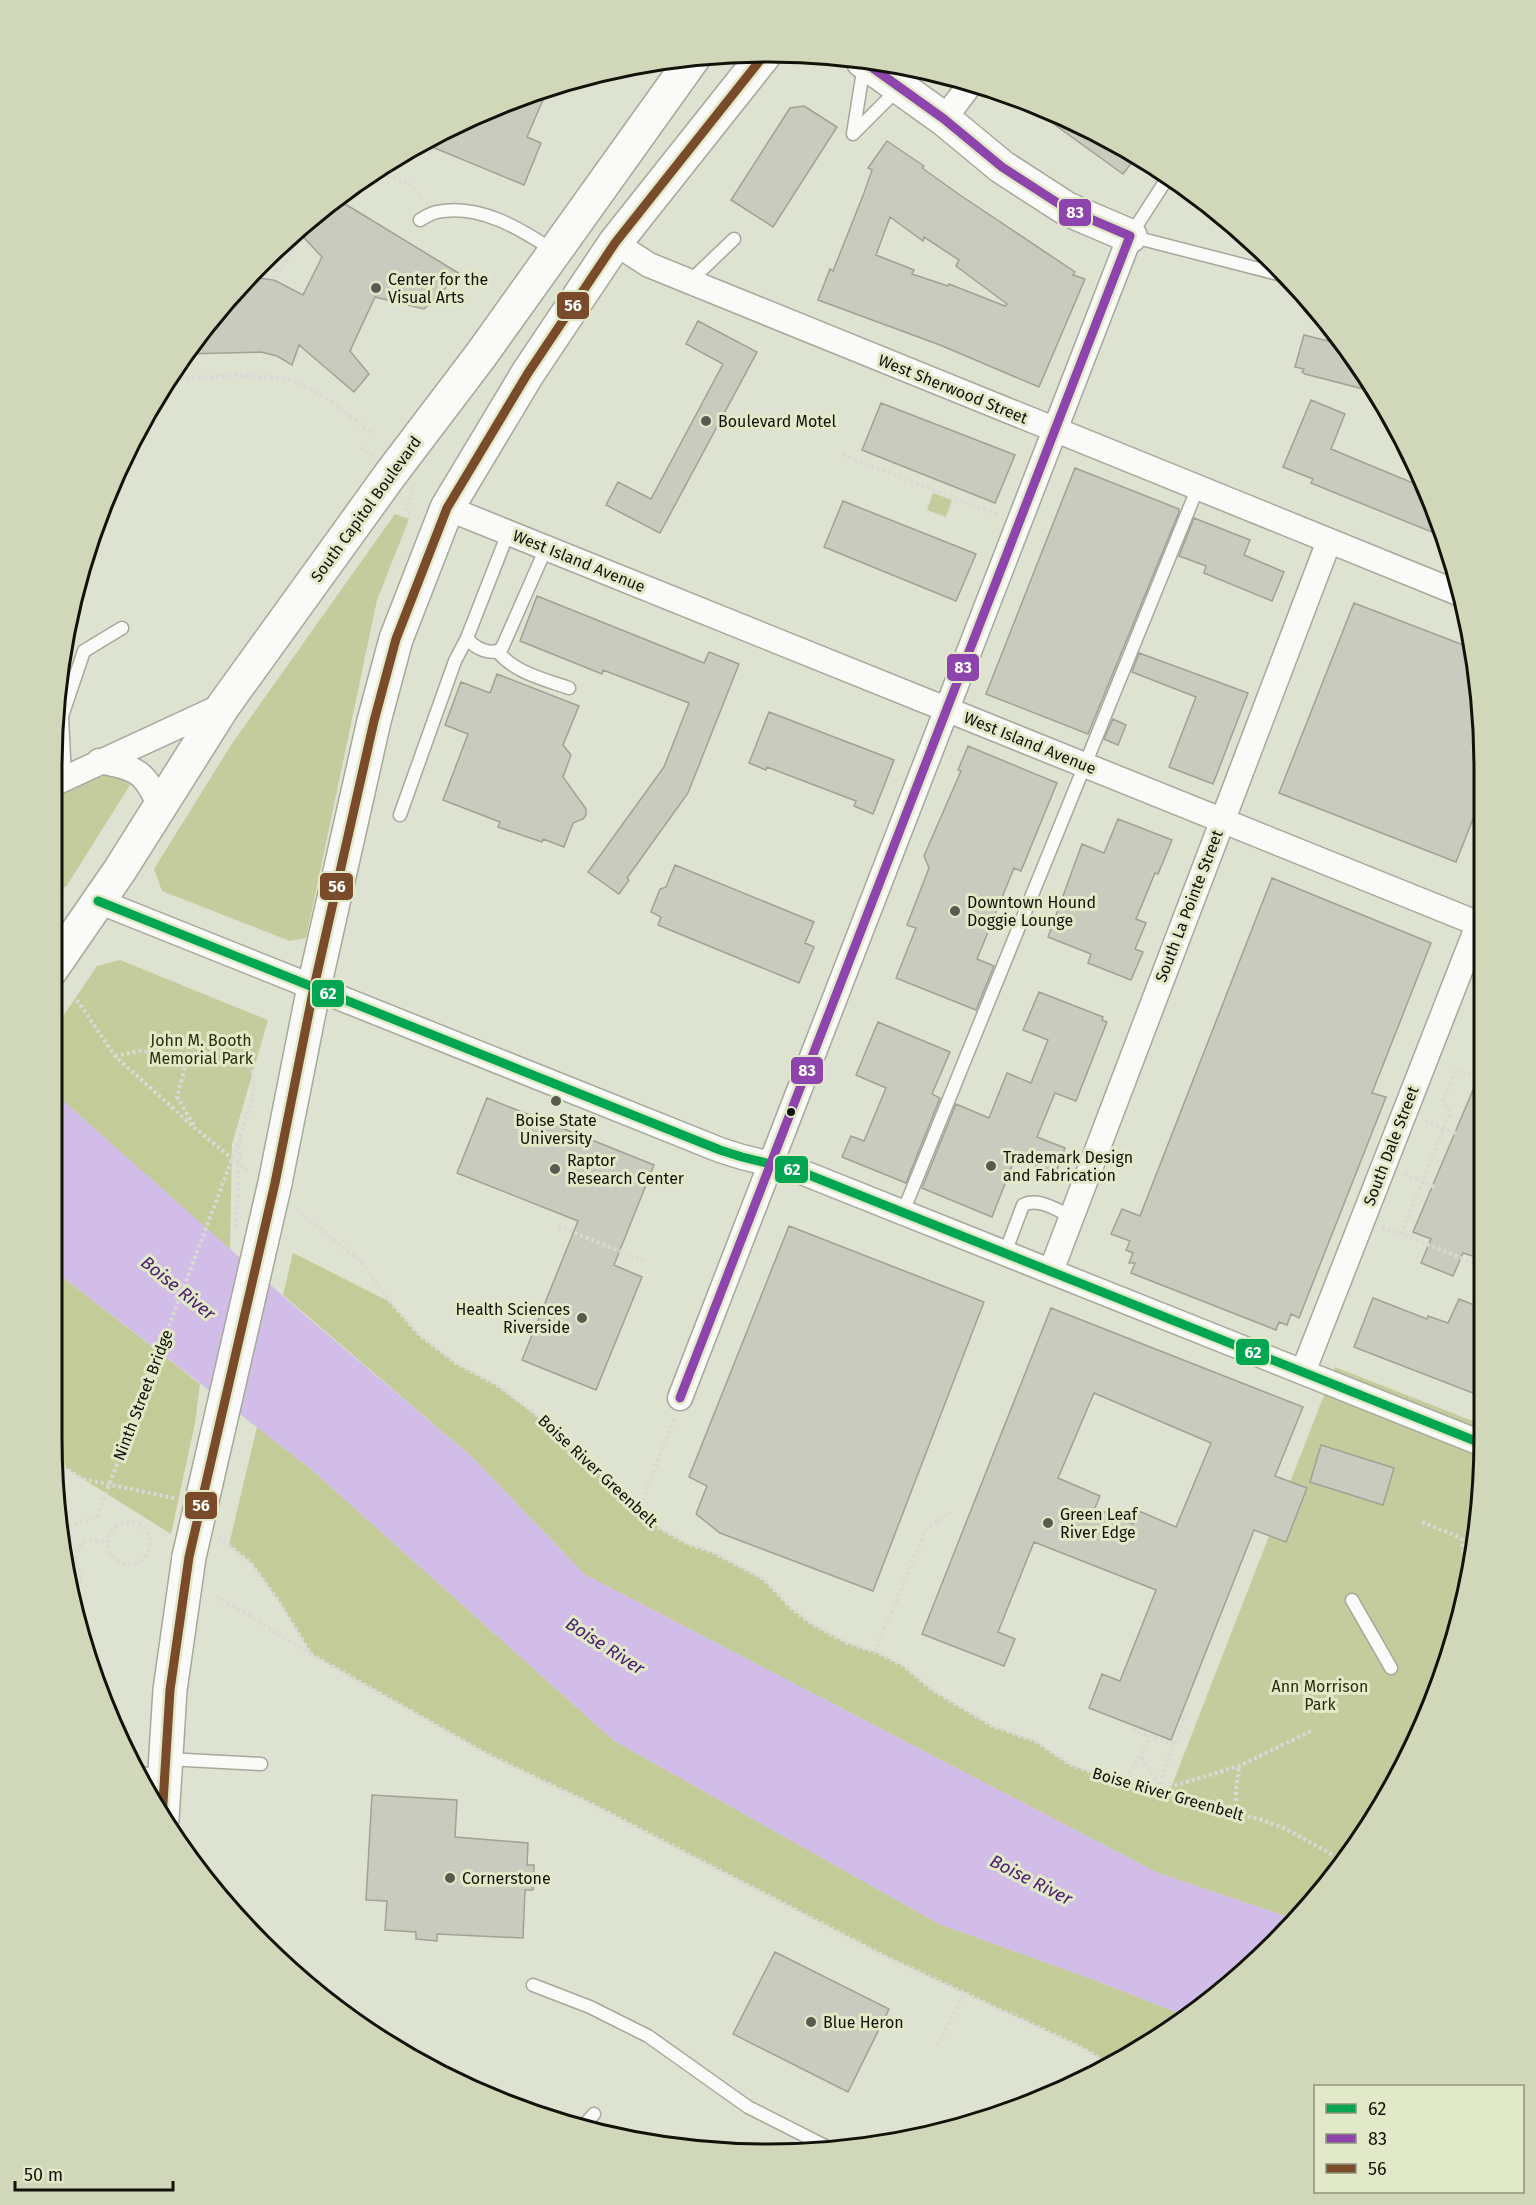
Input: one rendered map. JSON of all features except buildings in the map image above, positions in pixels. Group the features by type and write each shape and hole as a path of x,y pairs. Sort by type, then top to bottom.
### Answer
{"main road":[{"path":"159,1795 156,1769 189,1557 314,987 374,721 396,639 447,508 528,373 615,243 758,62"},
{"name":"South Capitol Boulevard","path":"62,954 224,705 390,475 481,355 687,67"},
{"path":"877,71 944,119 1002,167 1067,209 1130,236"}],"street":[{"path":"944,119 966,90"},
{"path":"680,1398 1130,236"},
{"name":"West Sherwood Street","path":"615,243 649,266 1451,590"},
{"name":"West Island Avenue","path":"447,508 1474,920"},
{"name":"South La Pointe Street","path":"1051,1271 1329,541"},
{"path":"62,779 224,705"},
{"path":"99,761 135,769 150,784 160,806"},
{"path":"98,901 720,1150 799,1171 1474,1440"},
{"name":"South Dale Street","path":"1303,1372 1474,935"}],"lane":[{"path":"863,68 853,134 900,87"},
{"path":"1164,183 1130,236 1272,272"},
{"path":"425,217 436,212 457,211 486,215 521,230 555,252"},
{"path":"689,282 734,239"},
{"path":"903,1212 1198,488"},
{"path":"400,815 455,661 467,638 508,533"},
{"path":"467,638 477,647 492,652 498,652 502,648 546,548"},
{"path":"64,709 84,651 122,628"},
{"path":"498,652 506,662 518,669 568,688"},
{"path":"1005,1253 1023,1205 1030,1201 1038,1202 1071,1216"},
{"path":"1352,1600 1392,1668"},
{"path":"156,1769 261,1764"},
{"path":"533,1985 590,2007 648,2036 747,2107 816,2142"}],"path":[{"path":"385,175 412,185 425,217"},
{"path":"261,275 276,278 295,247 294,245"},
{"path":"288,250 291,253"},
{"path":"271,266 280,271"},
{"path":"179,378 268,377 293,381 316,391 372,434"},
{"path":"361,448 378,459"},
{"path":"843,455 994,514"},
{"path":"410,514 405,511 417,483"},
{"name":"Boise River Greenbelt","path":"77,1000 115,1056 196,1129 271,1186 361,1262 390,1302 420,1336 457,1364 495,1384 527,1407 569,1442 601,1475 640,1506 659,1528 687,1544 712,1552 763,1579 792,1609 813,1625 847,1643 875,1652 902,1665 932,1690 994,1727 1035,1742 1069,1764 1123,1784 1163,1790 1202,1806 1237,1813 1284,1828 1336,1857"},
{"path":"115,1056 139,1051 171,1056 219,1051 246,1062 253,1073 254,1090 240,1137 235,1237"},
{"name":"Boise River Greenbelt","path":"188,1056 177,1096 196,1129"},
{"path":"1401,1234 1450,1113 1443,1100 1456,1069 1474,1076"},
{"path":"1425,1121 1458,1134"},
{"name":"Ninth Street Bridge","path":"68,1526 97,1517 240,1137"},
{"path":"1404,1174 1437,1188"},
{"path":"558,1226 644,1261"},
{"path":"1382,1227 1474,1263"},
{"path":"640,1506 677,1413 680,1398"},
{"path":"875,1652 926,1529 951,1512"},
{"path":"78,1587 82,1577 74,1564 80,1545 90,1540 99,1540 107,1543 112,1556 118,1561 132,1564 148,1553 150,1539 144,1527 132,1522 124,1522 112,1529 107,1543"},
{"path":"1422,1522 1459,1537 1462,1540 1464,1556"},
{"path":"311,1654 491,1756 592,1804 885,1956 965,1992 1102,2059"},
{"path":"1163,1790 1162,1776 1186,1713"},
{"path":"1132,1729 1174,1745"},
{"path":"1163,1790 1239,1766 1311,1731"},
{"path":"1123,1784 1141,1757 1150,1736"},
{"path":"1141,1757 1163,1790"},
{"path":"1237,1813 1236,1791 1239,1766"},
{"path":"937,2046 965,1992"}],"green space":[{"path":"933,493 952,500 946,517 927,510"},
{"path":"395,514 409,519 377,600 306,938 290,941 162,891 154,869 231,745"},
{"path":"110,773 135,777 66,887 62,887 62,793"},
{"name":"John M. Booth Memorial Park","path":"120,960 268,1020 232,1144 163,1087 79,993 97,966"},
{"path":"79,993 163,1087 232,1144 230,1250 62,1100 62,1017"},
{"path":"293,1253 390,1302 420,1336 457,1364 495,1384 569,1441 601,1475 640,1506 659,1528 687,1544 712,1552 763,1579 792,1609 813,1625 847,1643 875,1652 902,1665 932,1690 994,1727 1035,1741 1069,1764 1116,1782 1163,1790 1202,1806 1259,1819 1284,1828 1336,1857 1287,1917 1158,1873 584,1574 472,1457 283,1295"},
{"path":"62,1277 200,1384 195,1423 171,1534 64,1467"},
{"name":"Ann Morrison Park","path":"1335,1367 1474,1421 1473,1483 1461,1575 1437,1664 1402,1749 1380,1790 1329,1867 1326,1871 1151,1839"},
{"path":"257,1427 311,1469 613,1740 939,1924 1177,2013 1102,2059 1081,2047 885,1956 592,1804 491,1756 311,1654 280,1603 252,1564 229,1545"}],"water":[{"name":"Boise River","path":"62,1100 300,1311 472,1457 584,1574 1158,1873 1287,1917 1234,1968 1177,2013 939,1924 613,1740 311,1469 62,1277"}],"transit line":[{"name":"56","path":"163,1801 170,1690 189,1557 275,1183 314,987 374,721 396,639 447,508 528,373 615,243 758,62"},
{"name":"83","path":"680,1398 1130,236 1067,209 1002,167 944,119 876,70"},
{"name":"62","path":"98,901 720,1150 799,1171 1474,1440"}],"place":[{"name":"Center for the Visual Arts","path":"376,288"},
{"name":"Boulevard Motel","path":"706,421"},
{"name":"Downtown Hound Doggie Lounge","path":"955,911"},
{"name":"Boise State University","path":"556,1101"},
{"name":"Trademark Design and Fabrication","path":"991,1166"},
{"name":"Raptor Research Center","path":"555,1169"},
{"name":"Health Sciences Riverside","path":"582,1318"},
{"name":"Green Leaf River Edge","path":"1048,1523"},
{"name":"Cornerstone","path":"450,1878"},
{"name":"Blue Heron","path":"811,2022"}]}
